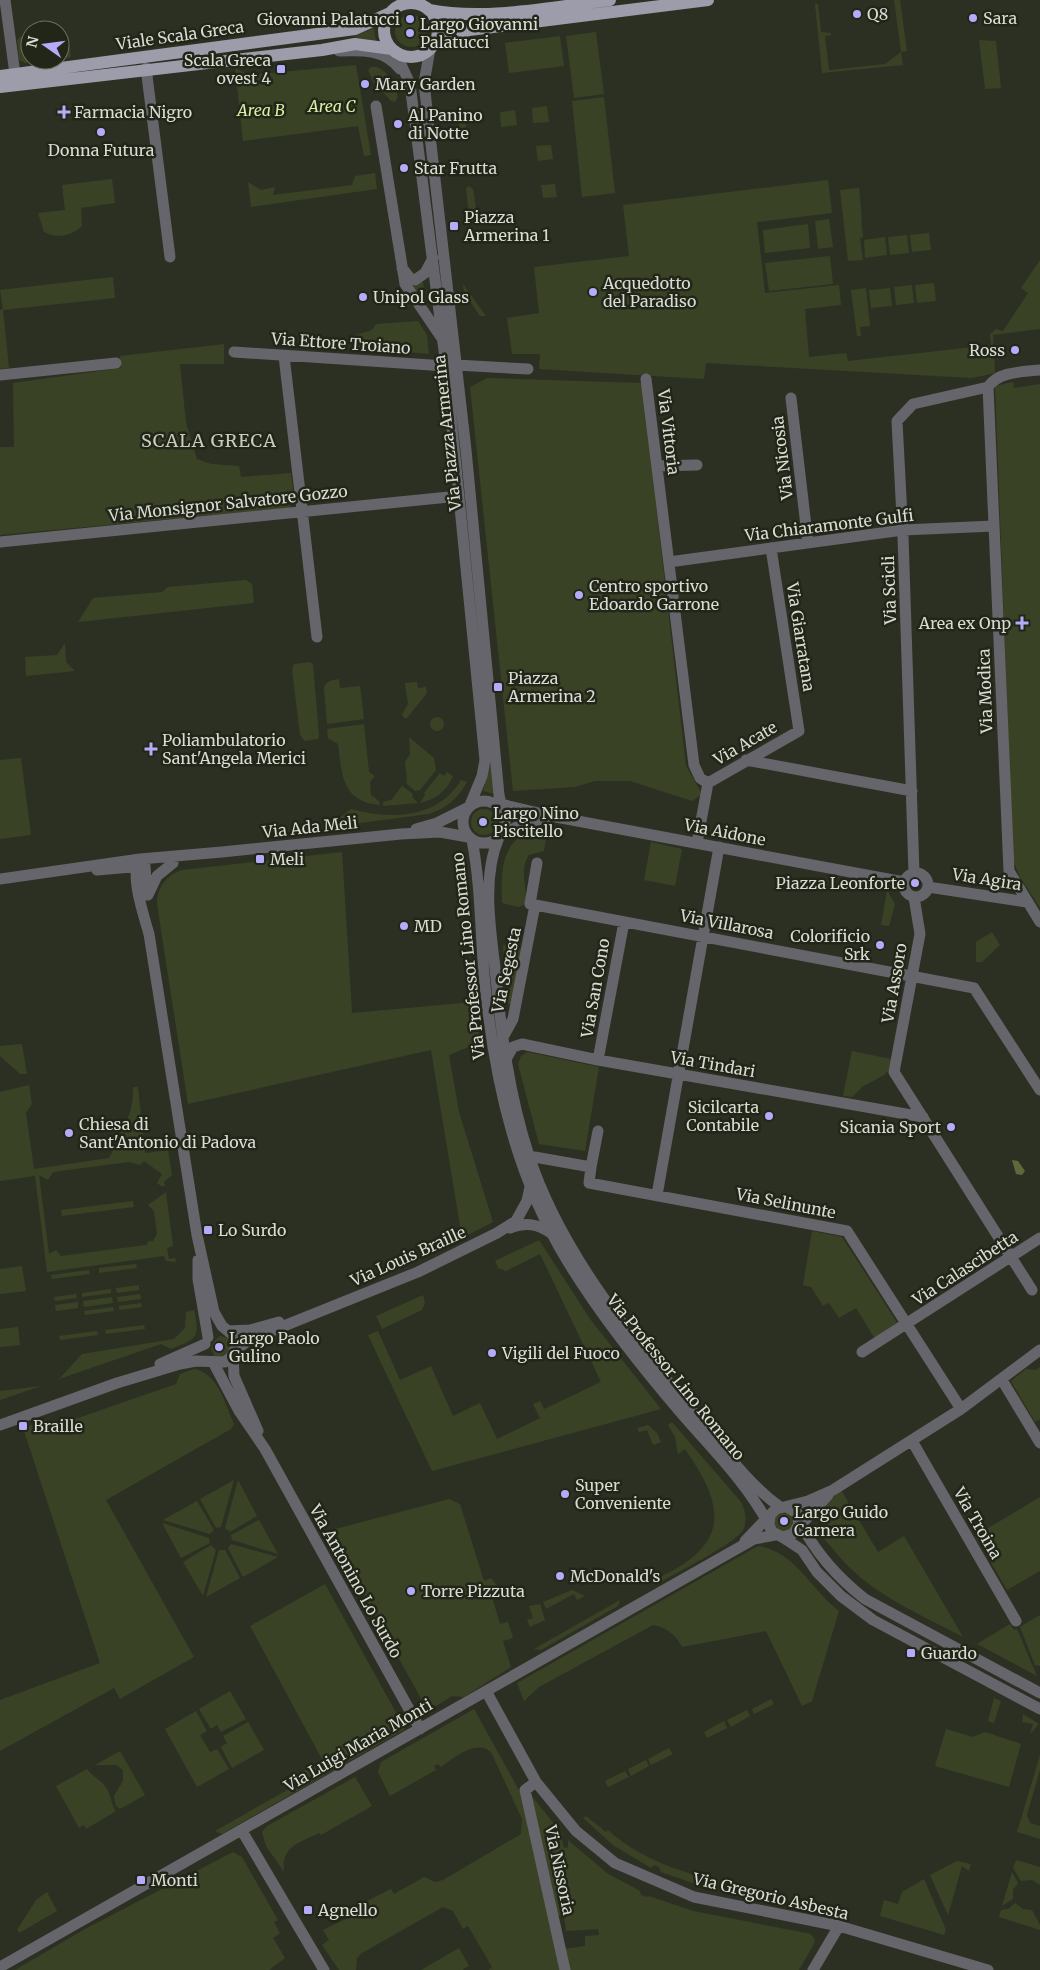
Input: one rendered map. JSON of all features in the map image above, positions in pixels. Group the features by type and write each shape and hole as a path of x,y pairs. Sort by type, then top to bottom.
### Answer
{"main road":[{"path":"610,0 474,15 450,14 426,6 409,3 393,8 385,31 394,50 410,57 421,55 455,34 469,30 708,0"},
{"path":"426,6 438,26 432,47"},
{"name":"Viale Scala Greca","path":"0,76 355,30 393,8"},
{"name":"Viale Scala Greca","path":"0,86 146,68 322,50 355,44 394,50"}],"street":[{"path":"5,0 15,74"},
{"name":"Via Piazza Armerina","path":"432,47 424,83 451,365 499,807"},
{"path":"322,50 364,50 385,55 405,75"},
{"name":"Via Piazza Armerina","path":"394,50 410,84 442,338 451,365 459,496 485,760 482,776 469,807"},
{"path":"146,68 170,257"},
{"path":"376,106 405,284 442,338"},
{"path":"402,266 410,278 415,280 426,273 433,258"},
{"name":"Via Ettore Troiano","path":"234,352 528,369"},
{"path":"284,356 304,513 317,637"},
{"path":"0,375 116,363"},
{"path":"988,387 993,381 1003,376 1040,370"},
{"name":"Via Vittoria","path":"646,379 694,765 700,778 708,783"},
{"name":"Via Modica","path":"988,387 1008,872"},
{"name":"Via Scicli","path":"914,873 903,530 897,421 913,404 988,387"},
{"name":"Via Nicosia","path":"791,398 808,543"},
{"path":"657,466 697,465"},
{"name":"Via Monsignor Salvatore Gozzo","path":"0,542 459,496"},
{"name":"Via Chiaramonte Gulfi","path":"669,562 903,530 994,526"},
{"name":"Via Giarratana","path":"770,548 799,731"},
{"name":"Via Acate","path":"708,783 799,731"},
{"path":"746,760 912,791"},
{"path":"697,843 708,783"},
{"path":"401,834 437,823 479,801 499,807 505,825 500,836"},
{"path":"469,807 462,822 470,839"},
{"name":"Via Aidone","path":"499,807 904,882"},
{"path":"401,834 440,832 487,843 538,818 556,817"},
{"name":"Via Ada Meli","path":"222,852 401,834"},
{"name":"Via Professor Lino Romano","path":"500,836 492,854 489,882 502,1039 517,1113 529,1156 567,1240 611,1308 666,1379 757,1488 796,1513 799,1524 809,1541 825,1562 865,1599 1040,1693"},
{"name":"Via Professor Lino Romano","path":"470,839 493,1051 510,1129 530,1187 552,1234 601,1313 680,1412 754,1499 773,1527"},
{"path":"657,1195 719,847"},
{"path":"75,870 106,862 173,863 222,852"},
{"path":"0,879 75,870 113,870 140,864 222,852"},
{"path":"143,893 157,876 173,863"},
{"name":"Via Segesta","path":"502,1039 513,1019 535,905 530,904 537,863"},
{"path":"140,864 149,934 197,1236 214,1312 226,1330 235,1339 234,1376 265,1449"},
{"path":"113,870 128,876 143,893"},
{"path":"1000,898 1007,885 1008,872"},
{"path":"1008,872 1040,922"},
{"path":"914,873 924,876 928,886 922,896 914,897 907,893 904,882 908,876 914,873"},
{"name":"Via Agira","path":"928,886 1028,902"},
{"name":"Via Assoro","path":"914,897 920,934 894,1072 923,1117"},
{"name":"Via Villarosa","path":"535,905 974,988 1040,1090"},
{"name":"Via San Cono","path":"598,1060 624,922"},
{"name":"Via Tindari","path":"506,1059 513,1047 522,1044 598,1060 923,1117"},
{"path":"923,1117 1032,1290"},
{"path":"529,1156 591,1168 598,1131"},
{"name":"Via Selinunte","path":"591,1168 588,1183 847,1231 961,1409"},
{"path":"497,1233 516,1221 527,1202 530,1187"},
{"path":"497,1233 523,1224 541,1227 552,1234"},
{"name":"Via Louis Braille","path":"332,1308 418,1272 497,1233"},
{"path":"197,1236 198,1279 206,1340 205,1356 212,1362 239,1411 265,1449"},
{"name":"Via Calascibetta","path":"862,1352 907,1325 1040,1238"},
{"path":"117,1383 206,1340 216,1330 250,1330 332,1308"},
{"path":"0,1425 117,1383 180,1364 224,1362 250,1340 332,1308"},
{"path":"733,1552 773,1527 784,1507 833,1490 961,1409 1040,1350"},
{"path":"1002,1380 1040,1443"},
{"name":"Via Troina","path":"912,1441 1016,1621"},
{"name":"Via Antonino Lo Surdo","path":"265,1449 420,1730"},
{"path":"773,1527 790,1536 799,1524 833,1490"},
{"path":"733,1552 773,1527"},
{"path":"773,1527 802,1550 817,1572 841,1596 873,1620 1040,1709"},
{"name":"Via Luigi Maria Monti","path":"0,1967 733,1552"},
{"name":"Via Gregorio Asbesta","path":"486,1691 536,1782 576,1831 615,1864 694,1897 838,1926 988,1970"},
{"name":"Via Nissoria","path":"536,1782 525,1790 565,1970"},
{"path":"242,1831 324,1970"},
{"path":"813,1970 838,1926"}],"green space":[{"path":"894,0 900,0 907,51 901,52"},
{"path":"815,4 818,4 821,32 831,33 831,35 825,36 829,70 885,64 901,52 903,65 822,73"},
{"path":"411,15 423,19 427,31 423,43 411,47 399,43 395,31 399,19"},
{"path":"445,20 464,22 465,24 446,32"},
{"path":"374,28 376,41 353,37"},
{"path":"596,32 604,94 574,98 566,36"},
{"path":"560,36 564,66 509,73 505,43"},
{"path":"20,37 20,60 19,60 17,40"},
{"path":"979,40 996,41 1001,88 985,89"},
{"path":"356,65 371,155 364,156 358,126 243,141 235,68 249,75"},
{"path":"371,67 381,69 389,77 398,97 395,102 391,101 373,81 368,70"},
{"path":"604,97 615,193 582,197 572,101"},
{"path":"547,106 549,122 533,123 532,108"},
{"path":"460,107 464,109 467,136 463,137 460,136 457,111"},
{"path":"515,110 517,125 501,127 500,112"},
{"path":"551,145 553,159 538,161 536,146"},
{"path":"375,173 377,189 251,207 248,182 261,190 275,187 273,195 352,185 355,176"},
{"path":"112,179 115,203 81,208 82,226 69,234 59,236 44,232 38,213 65,210 62,185"},
{"path":"828,180 832,213 757,222 765,293 839,285 841,305 805,309 809,357 846,353 848,361 991,345 990,334 996,329 1003,331 1028,293 1021,288 1040,260 1040,329 993,335 995,373 972,378 706,363 704,379 539,369 540,354 512,354 507,318 539,313 534,267 629,256 623,205"},
{"path":"555,184 557,197 543,198 541,185"},
{"path":"468,186 473,189 478,222 475,226 470,224 466,189"},
{"path":"859,188 863,237 860,238 863,260 848,261 840,190"},
{"path":"829,219 833,247 818,249 815,221"},
{"path":"808,224 810,248 765,253 763,230"},
{"path":"929,233 931,250 912,252 910,235"},
{"path":"907,235 909,253 890,255 888,237"},
{"path":"885,237 887,255 865,258 864,240"},
{"path":"830,256 833,284 769,291 765,263"},
{"path":"113,277 115,298 3,310 9,368 0,369 0,310 3,309 0,290"},
{"path":"408,282 423,282 426,306"},
{"path":"934,283 936,301 917,303 915,285"},
{"path":"463,284 486,316 480,316 464,292"},
{"path":"912,285 914,303 896,305 894,287"},
{"path":"866,288 870,326 860,327 861,336 857,336 851,290"},
{"path":"890,288 892,306 871,308 869,290"},
{"path":"418,321 427,335 429,354 352,347 353,336 372,330 376,324"},
{"path":"224,344 224,364 180,364 186,423 197,459 211,464 239,466 241,477 291,473 294,498 289,508 0,535 0,447 14,447 13,383 121,368 120,356"},
{"name":"Centro sportivo Edoardo Garrone","path":"487,378 642,383 686,766 702,794 692,801 630,781 595,781 575,787 513,791 470,387"},
{"name":"Area ex Onp","path":"1013,382 1014,388 1040,384 1040,908 1020,877 1013,860 995,386"},
{"path":"246,580 252,584 254,603 78,622 93,598 162,592 168,587"},
{"path":"65,643 66,662 75,671 26,676 25,657 57,655"},
{"path":"310,662 313,664 319,736 318,739 305,741 300,735 292,669 294,664"},
{"path":"339,679 340,688 360,686 364,719 327,724 324,688 328,682"},
{"path":"417,682 418,688 426,687 427,693 407,718 404,718 402,714 408,704 405,683"},
{"path":"437,717 442,719 444,724 442,729 437,731 432,729 430,724 432,719"},
{"path":"364,724 369,772 375,776 370,782 371,795 379,801 380,805 367,803 351,793 343,776 338,744 328,738 327,729"},
{"path":"409,737 434,758 436,770 420,790 415,791 406,783 405,762 410,754"},
{"path":"21,758 31,835 0,839 0,760"},
{"path":"491,758 495,794 483,791"},
{"path":"447,772 453,776 444,790 436,797 420,803 425,795 424,793 440,773 444,776"},
{"path":"461,780 467,782 456,798 441,809 429,814 344,825 339,818 351,809 366,813 397,815 427,809 440,803"},
{"path":"402,786 413,794 412,797 418,803 383,806 383,802 391,800"},
{"path":"484,809 494,812 497,822 494,832 484,835 474,832 471,822 474,812"},
{"path":"548,826 544,851 529,855 524,866 526,904 519,907 502,903 502,877 506,855 518,838 528,831"},
{"path":"651,842 682,849 675,886 644,880"},
{"path":"342,852 352,1013 474,1002 480,1042 449,1055 459,1112 493,1222 462,1238 431,1050 188,1104 157,904 157,898 163,883 171,875 182,870"},
{"path":"888,885 889,894 895,904 889,926 881,925"},
{"path":"992,932 1000,945 982,962 976,962 976,942"},
{"path":"503,945 522,949 511,1004 508,1004"},
{"path":"22,1044 27,1074 20,1074 0,1056 0,1046"},
{"path":"852,1051 891,1059 890,1069 884,1075 862,1087 852,1097 843,1096"},
{"path":"527,1052 599,1067 585,1151 539,1144 518,1064 521,1056"},
{"path":"29,1085 32,1104 26,1113 34,1169 109,1158 117,1143 144,1147 145,1153 168,1150 172,1175 164,1182 165,1186 161,1186 157,1183 162,1174 144,1161 140,1165 129,1162 53,1172 48,1180 39,1175 49,1254 56,1250 61,1256 146,1245 149,1241 153,1241 157,1234 154,1211 148,1205 166,1192 173,1246 167,1248 169,1259 175,1258 176,1262 166,1261 164,1256 47,1272 35,1176 0,1181 0,1092"},
{"path":"133,1087 138,1087 144,1143 118,1139 129,1114"},
{"path":"133,1201 134,1207 62,1216 61,1210"},
{"path":"812,1231 842,1237 898,1324 875,1339 856,1308 839,1318 829,1303 823,1306 811,1287 803,1285"},
{"path":"539,1240 590,1319 661,1409 432,1471 368,1335 378,1331 400,1380 431,1366 453,1416 480,1403 497,1439 540,1418 533,1404 540,1401 544,1409 601,1382 540,1254 506,1271 498,1268 495,1261"},
{"path":"136,1264 137,1268 99,1273 99,1268"},
{"path":"22,1266 26,1291 0,1294 0,1269"},
{"path":"89,1270 90,1274 52,1279 51,1275"},
{"path":"139,1285 139,1290 117,1293 116,1288"},
{"path":"111,1289 111,1293 82,1297 82,1293"},
{"path":"76,1294 77,1298 55,1301 54,1297"},
{"path":"140,1294 141,1299 118,1302 117,1297"},
{"path":"423,1295 425,1303 422,1310 382,1329 376,1316"},
{"path":"112,1297 113,1303 84,1307 83,1301"},
{"path":"78,1302 78,1308 56,1311 55,1305"},
{"path":"141,1303 142,1307 119,1310 119,1306"},
{"path":"113,1307 114,1311 85,1315 84,1311"},
{"path":"194,1310 197,1326 196,1332 191,1340 186,1343 171,1349 161,1344 59,1379 82,1354 174,1339 185,1328 186,1312"},
{"path":"144,1325 145,1329 106,1334 105,1330"},
{"path":"18,1327 20,1345 0,1347 0,1329"},
{"path":"97,1331 98,1335 60,1340 59,1336"},
{"path":"220,1336 228,1338 231,1345 225,1357 215,1357 211,1349 214,1341"},
{"path":"1040,1367 1040,1419 1035,1422 1011,1381 1026,1369 1036,1370"},
{"path":"194,1369 209,1376 220,1390 234,1424 231,1429 106,1500 194,1657 120,1699 114,1688 0,1751 0,1700 100,1663 23,1428 46,1420 55,1426 176,1384 180,1374"},
{"path":"41,1386 0,1400 0,1391"},
{"path":"672,1422 741,1502 745,1521 744,1528 730,1542 659,1583 657,1579 690,1560 706,1543 712,1530 714,1517 713,1503 702,1475 685,1449 678,1454 675,1437 668,1425"},
{"path":"648,1425 657,1433 661,1442 653,1445 647,1430 639,1432 637,1428"},
{"path":"234,1480 221,1527 216,1528 200,1499"},
{"path":"238,1480 257,1516 230,1532 225,1528"},
{"path":"841,1490 878,1552 904,1536 963,1637 910,1610 876,1589 846,1564 826,1541 821,1529 823,1512 827,1500"},
{"path":"1040,1497 1040,1571 1007,1590 986,1554 991,1549 987,1543 980,1544 975,1536"},
{"path":"449,1499 460,1504 484,1581 491,1578 498,1587 490,1590 500,1624 508,1622 513,1638 503,1641 511,1667 464,1697 452,1696 428,1711 328,1531"},
{"path":"197,1501 214,1530 210,1534 163,1520"},
{"path":"784,1512 791,1515 794,1522 791,1529 784,1532 777,1529 774,1522 777,1515"},
{"path":"259,1520 278,1554 232,1540 231,1535"},
{"path":"162,1523 209,1538 210,1543 181,1558"},
{"path":"231,1544 278,1557 243,1577 228,1548"},
{"path":"211,1545 216,1550 203,1596 183,1562"},
{"path":"758,1546 771,1550 793,1563 839,1611 812,1701 802,1706 766,1631 682,1647 670,1632 653,1625 539,1687 524,1701 517,1683"},
{"path":"219,1550 225,1550 240,1578 206,1597"},
{"path":"325,1584 405,1729 222,1834 215,1831 296,1785 298,1774 323,1761 250,1626"},
{"path":"572,1590 585,1596 577,1600 574,1594 546,1609 543,1602"},
{"path":"620,1600 618,1606 541,1650 534,1649"},
{"path":"540,1604 545,1620 530,1627 527,1620 533,1618 529,1606"},
{"path":"1040,1615 1040,1666 1035,1665 1020,1627"},
{"path":"1010,1624 1014,1630 1017,1629 1037,1676 977,1644"},
{"path":"230,1691 246,1719 221,1732 217,1725 211,1729 199,1709"},
{"path":"994,1698 1001,1701 994,1723 988,1721"},
{"path":"771,1699 774,1704 754,1714 752,1709"},
{"path":"474,1709 520,1792 561,1970 488,1970 492,1967 468,1926 463,1929 453,1911 443,1907 362,1953 357,1958 356,1970 339,1970 322,1945 329,1940 323,1930 350,1917 347,1911 391,1889 394,1894 424,1877 435,1882 443,1880 521,1834 522,1819 491,1752 485,1749 479,1748 465,1751 441,1767 438,1764 434,1766 436,1770 390,1796 378,1772 381,1762"},
{"path":"747,1710 750,1716 731,1727 727,1720"},
{"path":"196,1711 207,1731 200,1735 210,1752 217,1749 229,1769 197,1787 165,1729"},
{"path":"1023,1714 1039,1724 1030,1734 1033,1724 1022,1722"},
{"path":"724,1721 727,1728 707,1738 704,1732"},
{"path":"248,1722 264,1750 232,1768 221,1747 227,1743 223,1736"},
{"path":"946,1729 973,1737 985,1732 1021,1744 1009,1787 935,1766"},
{"path":"669,1748 673,1754 651,1765 648,1759"},
{"path":"120,1751 145,1795 120,1809 116,1806 114,1796 123,1781 123,1770 116,1765 95,1765"},
{"path":"1040,1755 1040,1770 1027,1815 1030,1823 1040,1826 1040,1839 1017,1832"},
{"path":"646,1760 649,1766 631,1776 628,1769"},
{"path":"87,1769 105,1786 116,1811 86,1829 84,1825 79,1828 56,1786"},
{"path":"625,1771 629,1777 608,1787 605,1781"},
{"path":"355,1777 372,1806 321,1835 319,1833 293,1846 285,1856 284,1872 266,1846 262,1832 267,1826"},
{"path":"531,1795 563,1835 561,1837 564,1848 568,1847 568,1840 607,1873 640,1891 641,1895 693,1911 811,1934 815,1940 814,1944 799,1970 569,1970 563,1949 585,1946 585,1936 599,1935 598,1929 566,1931 564,1915 557,1916"},
{"path":"586,1816 606,1832 608,1830 624,1843 659,1862 716,1881 756,1890 754,1897 698,1885 661,1872 659,1867 654,1865 651,1868 613,1845 583,1818"},
{"path":"233,1852 242,1857 278,1920 274,1922 280,1933 273,1938 285,1958 269,1970 15,1970 85,1929"},
{"path":"1016,1860 1040,1867 1040,1885 1032,1880 1021,1881 1013,1868"},
{"path":"957,1861 971,1864 969,1871 962,1866 948,1915 930,1875"},
{"path":"1012,1872 1018,1883 1013,1890 1013,1899 1002,1906"},
{"path":"924,1879 946,1930 944,1935 880,1916 884,1900 898,1904 902,1892"},
{"path":"47,1892 57,1911 19,1933 17,1930 36,1900"},
{"path":"1015,1903 1023,1909 1032,1910 1040,1925 1040,1930 999,1917 1001,1910 1008,1909"},
{"path":"459,1948 469,1966 462,1970 421,1970"}],"shaded area":[{"path":"1012,1160 1018,1161 1025,1171 1022,1175 1016,1174"}],"place":[{"name":"Q8","path":"857,14"},
{"name":"Sara","path":"973,18"},
{"name":"Giovanni Palatucci","path":"410,19"},
{"name":"Largo Giovanni Palatucci","path":"410,33"},
{"name":"Scala Greca ovest 4","path":"281,69"},
{"name":"Mary Garden","path":"365,84"},
{"name":"Farmacia Nigro","path":"64,112"},
{"name":"Al Panino di Notte","path":"398,124"},
{"name":"Donna Futura","path":"101,132"},
{"name":"Star Frutta","path":"404,168"},
{"name":"Piazza Armerina 1","path":"454,226"},
{"name":"Acquedotto del Paradiso","path":"593,292"},
{"name":"Unipol Glass","path":"363,297"},
{"name":"Ross","path":"1015,350"},
{"name":"Centro sportivo Edoardo Garrone","path":"579,595"},
{"name":"Area ex Onp","path":"1022,623"},
{"name":"Piazza Armerina 2","path":"498,687"},
{"name":"Poliambulatorio Sant'Angela Merici","path":"151,749"},
{"name":"Largo Nino Piscitello","path":"483,822"},
{"name":"Meli","path":"260,859"},
{"name":"Piazza Leonforte","path":"915,883"},
{"name":"MD","path":"404,926"},
{"name":"Colorificio Srk","path":"880,945"},
{"name":"Sicilcarta Contabile","path":"769,1116"},
{"name":"Sicania Sport","path":"951,1127"},
{"name":"Chiesa di Sant'Antonio di Padova","path":"69,1133"},
{"name":"Lo Surdo","path":"208,1230"},
{"name":"Largo Paolo Gulino","path":"219,1347"},
{"name":"Vigili del Fuoco","path":"492,1353"},
{"name":"Braille","path":"23,1426"},
{"name":"Super Conveniente","path":"565,1494"},
{"name":"Largo Guido Carnera","path":"784,1521"},
{"name":"McDonald's","path":"560,1576"},
{"name":"Torre Pizzuta","path":"411,1591"},
{"name":"Guardo","path":"911,1653"},
{"name":"Monti","path":"141,1880"},
{"name":"Agnello","path":"308,1910"}],"district":[{"name":"SCALA GRECA","path":"209,440"}],"park label":[{"name":"Area C","path":"332,106"},
{"name":"Area B","path":"261,110"}]}
